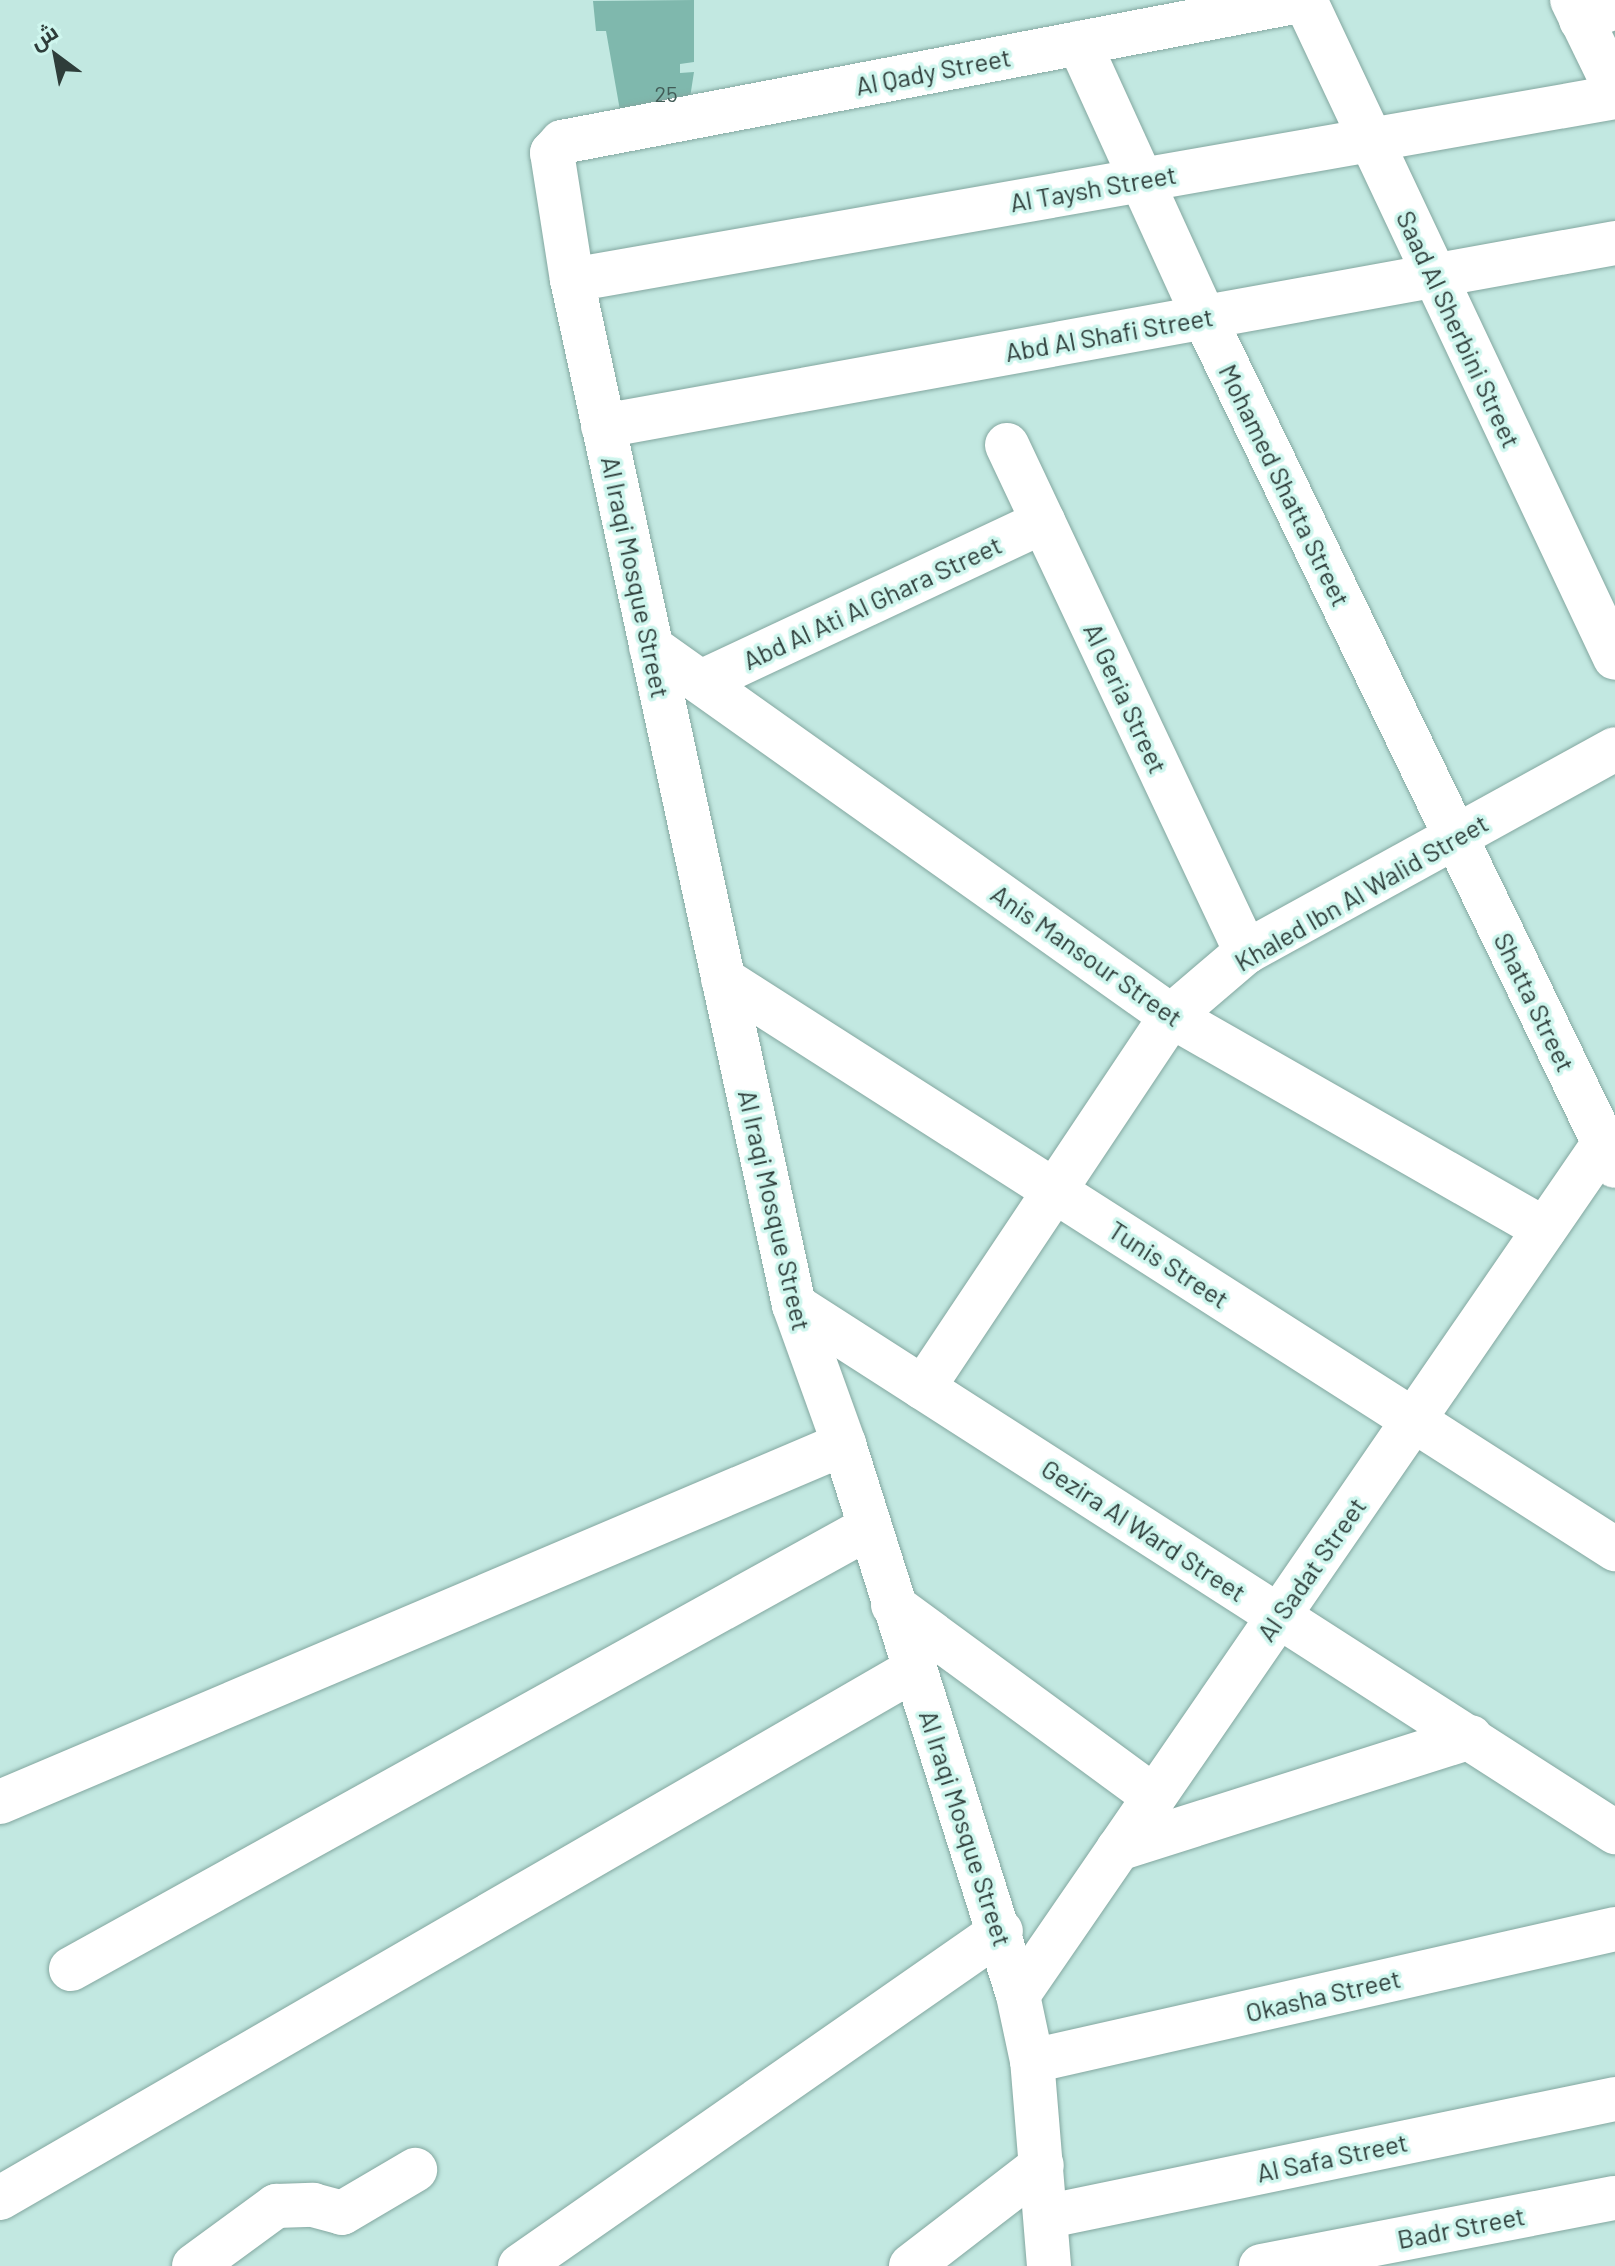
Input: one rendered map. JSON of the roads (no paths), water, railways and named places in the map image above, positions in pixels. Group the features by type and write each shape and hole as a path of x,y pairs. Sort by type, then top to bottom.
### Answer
{"street":[{"name":"Al Qady Street","path":"562,142 1305,0"},
{"name":"Saad Al Sherbini Street","path":"1305,0 1373,139 1432,276 1615,658"},
{"path":"1590,9 1615,88"},
{"name":"Mohamed Shatta Street","path":"1079,43 1204,317 1454,838"},
{"name":"Al Taysh Street","path":"572,280 1615,97"},
{"name":"Al Iraqi Mosque Street","path":"562,142 552,153 572,280 794,1305 844,1444 868,1528 1001,1931 1018,1995 1032,2061 1049,2216 1049,2266"},
{"name":"Abd Al Shafi Street","path":"603,426 1615,243"},
{"name":"Al Geria Street","path":"1007,445 1246,952"},
{"name":"Abd Al Ati Al Ghara Street","path":"701,682 1043,522"},
{"name":"Anis Mansour Street","path":"651,647 1171,1016 1544,1229"},
{"name":"Khaled Ibn Al Walid Street","path":"923,1388 1171,1016 1246,952 1615,749"},
{"name":"Shatta Street","path":"1454,838 1609,1155"},
{"name":"Tunis Street","path":"723,979 1615,1549"},
{"name":"Al Sadat Street","path":"1018,1995 1544,1229 1609,1155"},
{"name":"Gezira Al Ward Street","path":"794,1305 1615,1832"},
{"path":"0,1802 844,1444"},
{"path":"71,1969 868,1528"},
{"path":"893,1605 1154,1797"},
{"path":"0,2198 915,1669"},
{"path":"1118,1849 1471,1737"},
{"name":"Okasha Street","path":"1032,2061 1615,1929"},
{"path":"520,2266 1001,1931"},
{"name":"Al Safa Street","path":"1049,2216 1615,2099"},
{"path":"911,2266 1042,2165"},
{"path":"194,2266 276,2206 313,2205 342,2213 357,2209 415,2170"},
{"name":"Badr Street","path":"1261,2266 1615,2198"}]}
